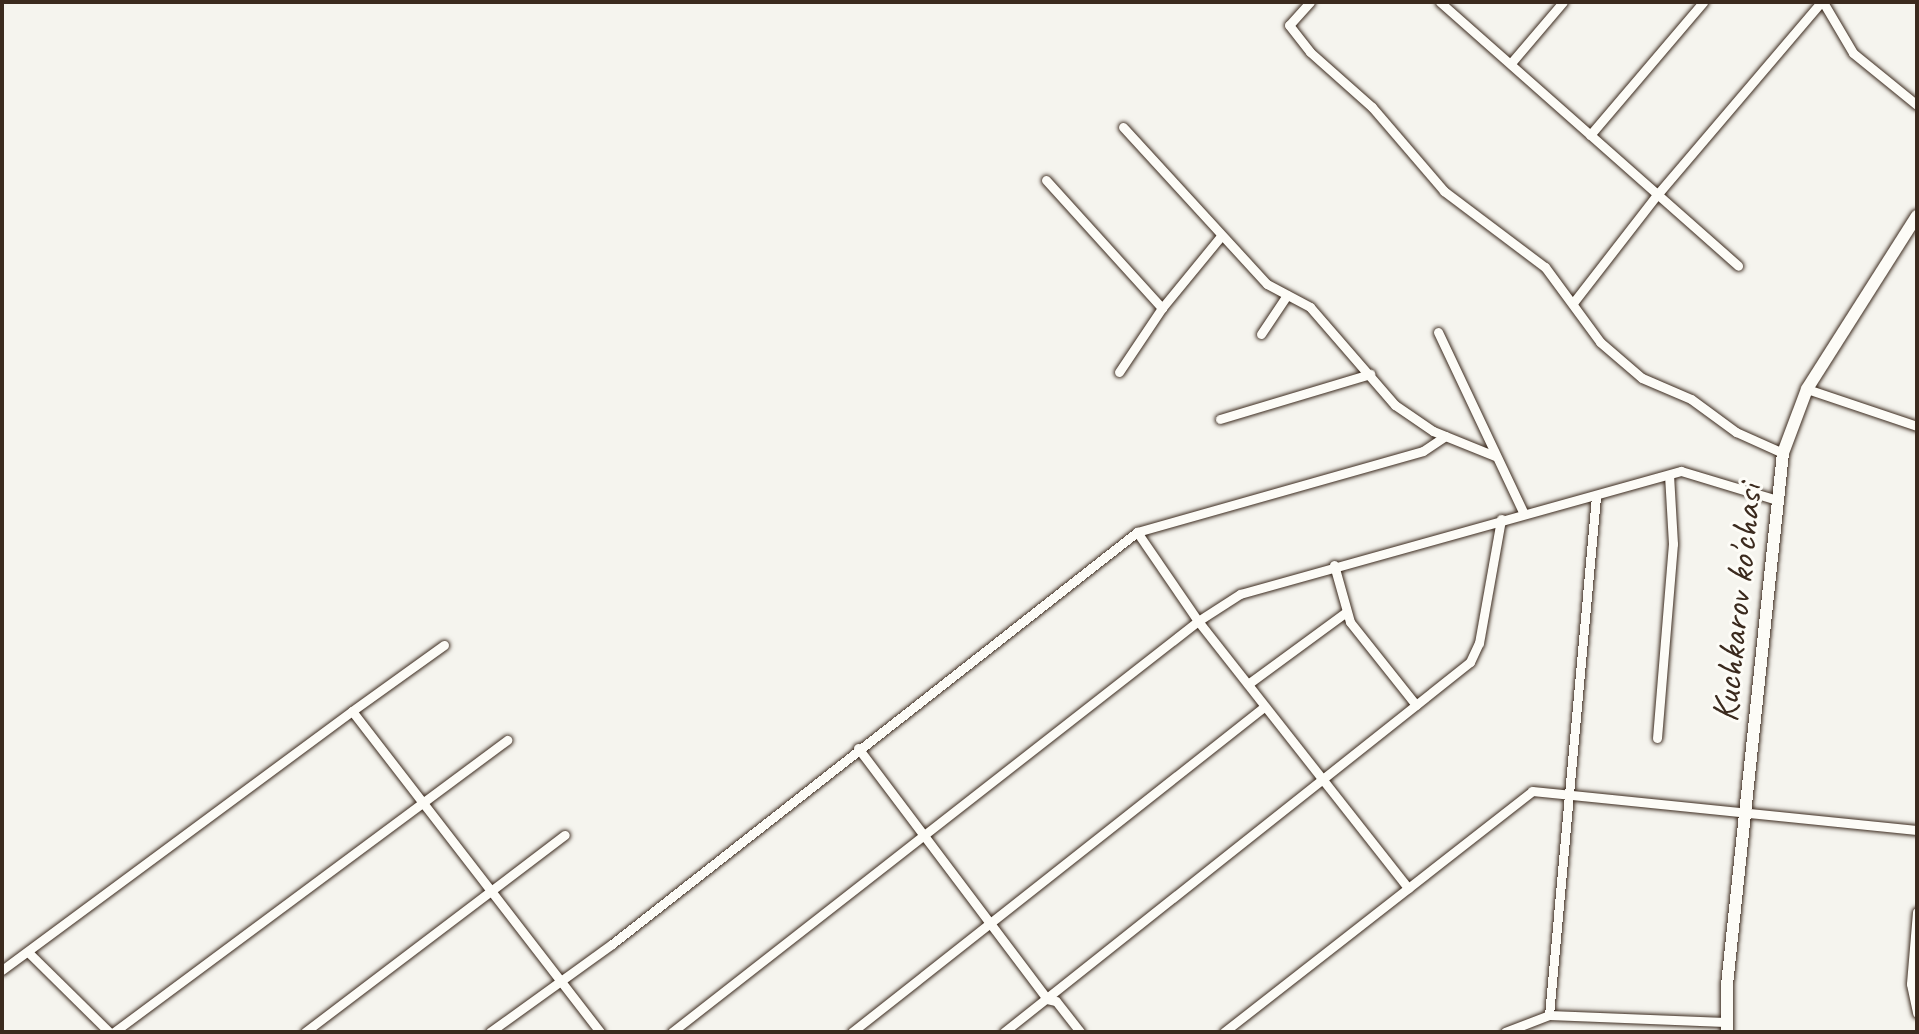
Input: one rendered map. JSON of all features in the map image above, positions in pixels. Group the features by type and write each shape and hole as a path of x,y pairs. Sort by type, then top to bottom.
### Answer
{"main road":[{"name":"Kuchkarov ko'chasi","path":"1726,1027 1783,453 1807,389 1917,216"}],"street":[{"path":"1310,2 1289,25 1310,52 1372,107 1444,191 1545,267 1600,342 1642,378 1691,399 1736,432 1783,453"},
{"path":"1440,2 1738,266"},
{"path":"1511,63 1563,2"},
{"path":"1590,135 1703,2"},
{"path":"1573,303 1656,196 1822,2 1853,53 1917,105"},
{"path":"1123,127 1267,284 1310,307 1395,405 1445,436 1495,456"},
{"path":"1046,180 1162,308"},
{"path":"1119,372 1162,308 1221,236"},
{"path":"1261,334 1287,295"},
{"path":"1438,332 1460,369 1495,456 1524,514"},
{"path":"1220,419 1370,374"},
{"path":"1807,389 1917,426"},
{"path":"490,1032 562,981 1137,532 1423,451 1445,436"},
{"path":"672,1032 923,840 1198,621 1240,594 1334,565 1501,519 1596,497 1685,470 1777,500"},
{"path":"1657,738 1673,532 1669,475"},
{"path":"1549,1015 1596,497"},
{"path":"1004,1032 1476,654 1501,519"},
{"path":"1137,532 1198,621 1408,888"},
{"path":"1334,565 1346,612 1416,705"},
{"path":"1248,684 1346,612"},
{"path":"2,970 444,645"},
{"path":"852,1032 1264,707"},
{"path":"352,711 600,1032"},
{"path":"28,952 111,1032 507,740"},
{"path":"858,748 923,840 1047,999 1056,1001 1080,1032"},
{"path":"1224,1032 1532,791 1746,809 1917,830"},
{"path":"305,1032 565,835"},
{"path":"1917,912 1911,984 1917,1013"},
{"path":"1505,1032 1549,1015 1726,1027"}]}
